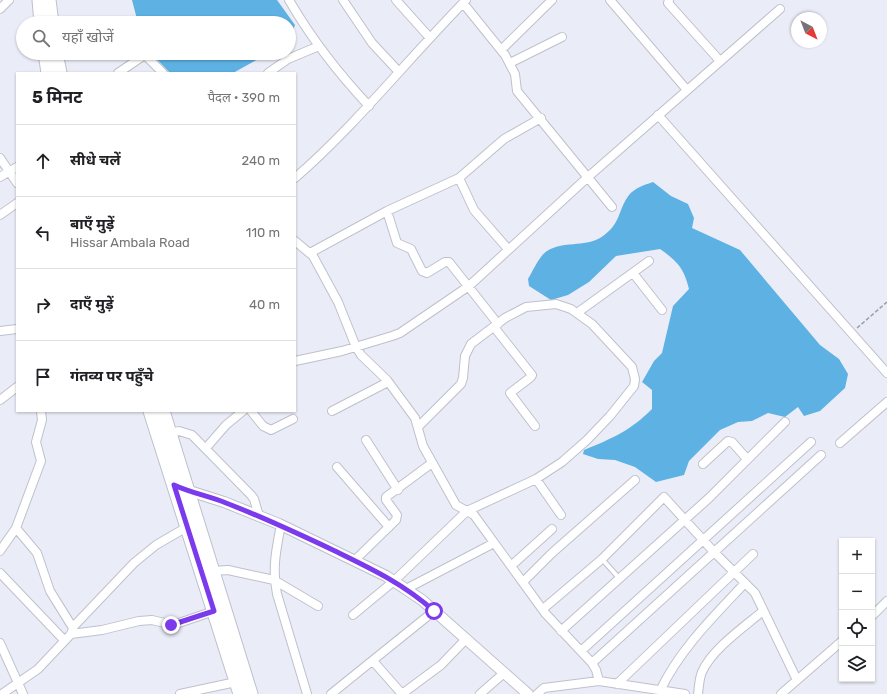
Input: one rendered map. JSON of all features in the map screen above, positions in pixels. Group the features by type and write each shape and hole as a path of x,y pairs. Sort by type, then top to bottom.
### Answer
{"main road":[{"path":"39,0 40,16"},
{"path":"49,0 51,16"},
{"path":"46,60 48,72"},
{"path":"57,60 60,72"},
{"path":"150,412 238,688"},
{"path":"163,412 252,694"}],"street":[{"path":"0,9 9,0"},
{"path":"289,0 304,26 319,46 352,88 369,106"},
{"path":"343,0 372,43 399,72"},
{"path":"396,0 430,38"},
{"path":"501,50 552,0"},
{"path":"610,0 687,90"},
{"path":"669,0 668,3 720,62"},
{"path":"296,177 321,155 369,106 464,1 510,63 518,91 612,207"},
{"path":"296,361 356,347 400,333 469,286 588,177 780,9"},
{"path":"510,63 562,37"},
{"path":"296,56 319,46"},
{"path":"119,72 137,60"},
{"path":"150,60 162,72"},
{"path":"269,72 287,60"},
{"path":"658,115 887,373"},
{"path":"310,253 387,211 459,178 504,140 541,118"},
{"path":"0,158 13,169 16,180"},
{"path":"0,177 13,169"},
{"path":"459,178 474,210 508,249"},
{"path":"0,214 16,204"},
{"path":"387,211 397,243 411,248 424,273 448,262 469,286 496,326 531,372 531,378 510,394 534,426"},
{"path":"296,242 310,253 338,302 356,347 366,360 388,382 411,412 419,426 423,446 456,505 474,515 543,609 561,631 592,663 599,681"},
{"path":"577,313 649,261"},
{"path":"633,273 662,310"},
{"path":"353,615 394,581 467,511 536,479 562,462 587,440 610,416 634,386 635,379 632,367 592,324 571,308 556,304 526,307 471,344 465,356 461,384 419,426"},
{"path":"0,331 16,329"},
{"path":"332,411 388,382"},
{"path":"0,400 16,388"},
{"path":"840,443 887,402"},
{"path":"0,551 16,528 41,461 36,442 42,420 41,412"},
{"path":"206,448 226,425 242,412"},
{"path":"252,412 263,426 271,430 293,419"},
{"path":"561,631 684,520 785,422"},
{"path":"171,433 179,431 192,435 206,448 251,495 254,499 259,516"},
{"path":"366,440 398,490"},
{"path":"703,464 728,441 732,442 747,459"},
{"path":"581,651 811,442"},
{"path":"592,663 821,456"},
{"path":"354,561 389,527 397,517 385,498 398,490 432,463"},
{"path":"337,467 389,527"},
{"path":"536,479 561,515"},
{"path":"523,582 552,553 635,480"},
{"path":"174,485 189,492 224,502 281,525 394,581 434,611 528,694"},
{"path":"543,609 602,558 664,497 714,552 755,593 797,680"},
{"path":"281,525 274,565 274,580 307,694"},
{"path":"2,694 38,668 134,563 156,545 187,527"},
{"path":"16,528 37,553 50,591 69,634"},
{"path":"511,566 552,529"},
{"path":"406,589 494,544"},
{"path":"617,684 752,554"},
{"path":"213,571 228,570 274,580 318,606"},
{"path":"0,572 69,634 102,630 139,621 152,620 173,625 214,611"},
{"path":"660,691 689,645 713,617 745,584"},
{"path":"875,613 887,601"},
{"path":"332,694 434,611"},
{"path":"698,694 701,674 707,663 731,638 763,611"},
{"path":"373,661 402,694 441,664 466,639"},
{"path":"0,643 19,682 23,694"},
{"path":"781,694 839,644"},
{"path":"480,694 504,673"},
{"path":"537,694 544,688 599,681 685,694"},
{"path":"180,694 238,688"}],"lane":[{"path":"602,558 619,578"}],"path":[{"path":"852,333 887,302"}],"water":[{"path":"132,0 277,0 289,16 136,16"},
{"path":"158,60 256,60 235,72 169,72"},
{"path":"653,182 671,196 688,204 694,218 692,228 740,250 820,345 839,359 848,374 845,388 820,411 804,416 798,407 785,417 768,413 752,421 738,422 720,430 689,461 684,475 656,482 635,467 615,460 598,459 583,454 584,450 612,438 636,423 652,409 652,390 642,382 654,361 662,353 673,306 689,289 682,270 671,257 660,249 616,256 589,282 568,295 551,300 529,286 528,279 539,260 547,251 560,246 594,241 607,233 616,222 629,195 637,189"}],"route":[{"path":"171,625 214,611 174,485 189,492 224,502 279,524 386,576 422,600 434,611"}]}
